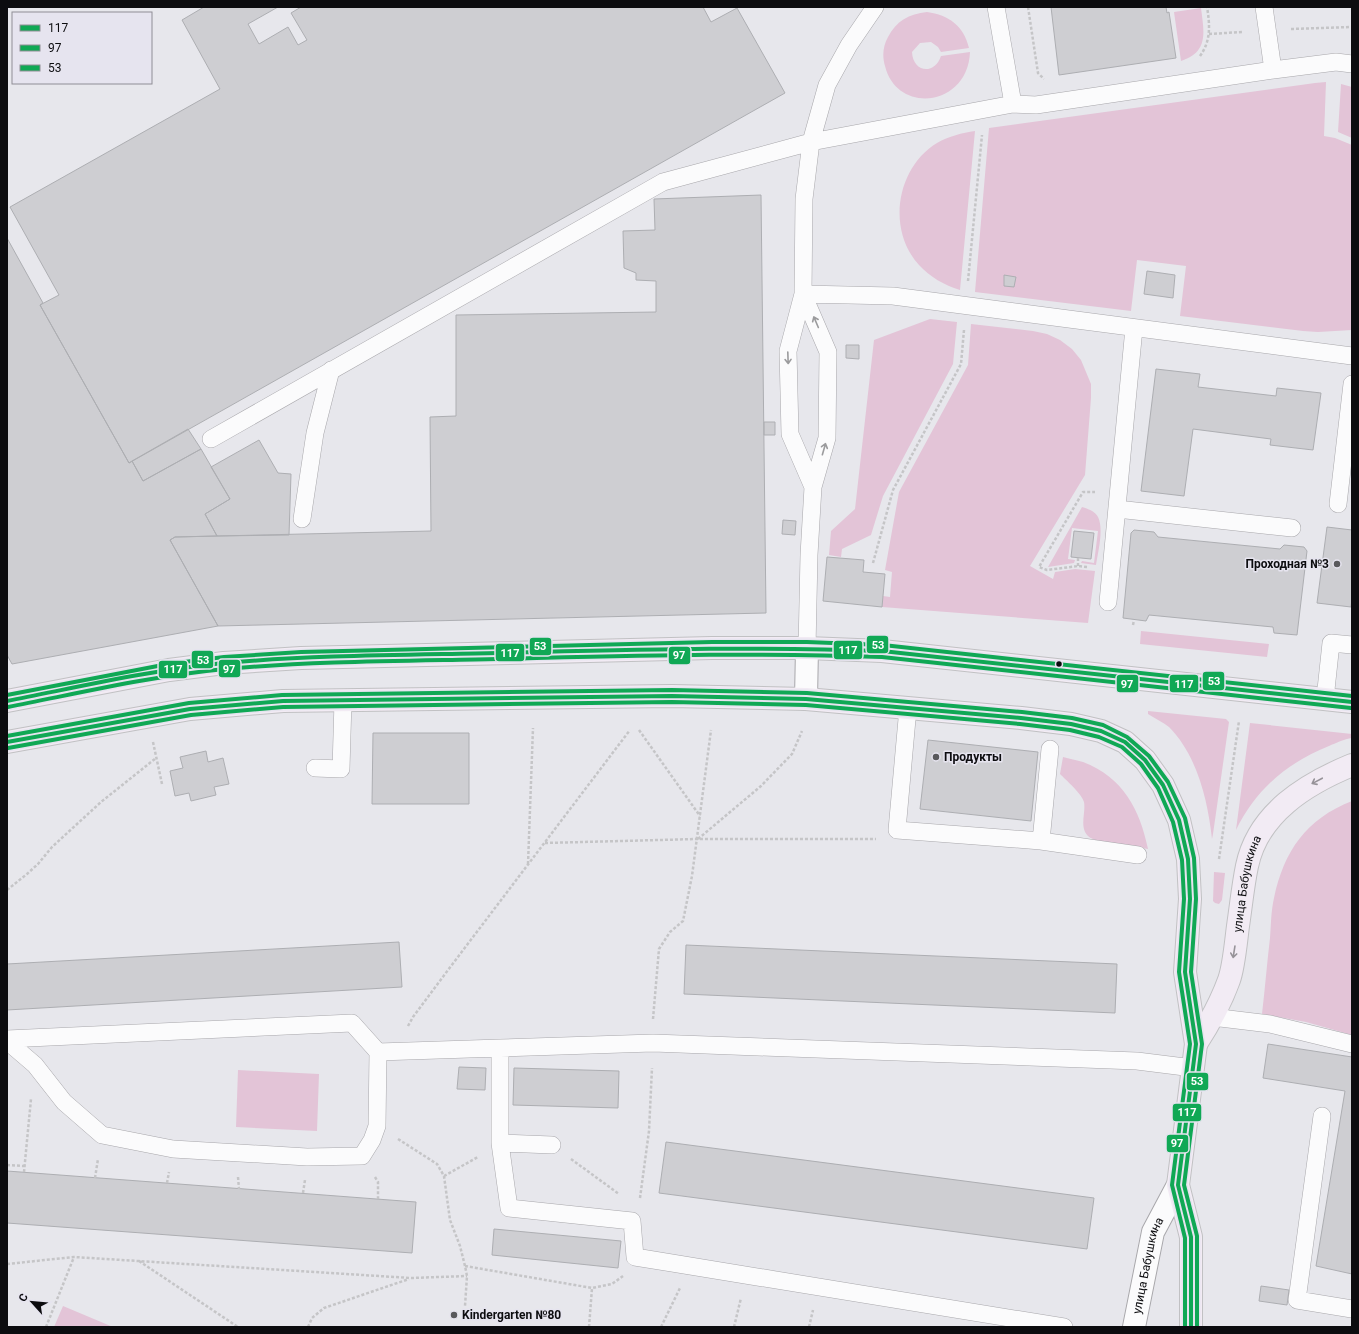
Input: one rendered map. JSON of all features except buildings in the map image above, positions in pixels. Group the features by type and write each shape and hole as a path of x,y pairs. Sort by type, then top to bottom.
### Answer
{"main road":[{"path":"7,701 169,670 224,663 301,658 712,648 807,648 882,651 1352,702"},
{"path":"806,699 807,648"},
{"name":"улица Бабушкина","path":"7,742 190,709 283,701 672,696 806,699 1071,724 1100,731 1125,742 1145,760 1163,785 1179,820 1188,859 1190,899 1185,972 1196,1044 1178,1185 1153,1232 1134,1327"},
{"name":"улица Бабушкина","path":"1196,1044 1212,1017 1230,978 1247,865 1254,845 1264,827 1277,811 1310,785 1332,773 1352,765"},
{"name":"улица Бабушкина","path":"1178,1185 1191,1236 1191,1327"}],"lane":[{"path":"813,487 790,434 788,351 803,294 804,199 811,142 828,85 848,45 875,7"},
{"path":"996,7 1013,104"},
{"path":"1264,7 1273,70"},
{"path":"211,439 663,182 811,142 1013,104 1036,105 1336,62 1352,64"},
{"path":"803,294 893,296 1352,356"},
{"path":"803,294 828,352 827,438 813,487 809,555 807,648"},
{"path":"1108,602 1134,328"},
{"path":"302,519 315,433 330,370"},
{"path":"1338,504 1352,384"},
{"path":"1117,501 1292,528"},
{"path":"1325,698 1331,643 1352,645"},
{"path":"315,768 341,769 343,701"},
{"path":"908,708 897,830 1041,841 1138,855"},
{"path":"1041,841 1050,749"},
{"path":"1212,1017 1270,1024 1352,1044"},
{"path":"7,1040 352,1023 386,1052 653,1044 1137,1061 1193,1068"},
{"path":"7,1040 35,1065 64,1102 102,1136 173,1149 307,1157 362,1156 372,1140 377,1126 386,1052"},
{"path":"500,1048 500,1143 509,1208 635,1215 635,1257 1064,1327"},
{"path":"1322,1116 1297,1300 1352,1309"},
{"path":"500,1143 552,1145"}],"path":[{"path":"1028,7 1038,73 1049,82"},
{"path":"1196,59 1206,46 1209,34 1210,26 1207,7"},
{"path":"1111,570 1078,566 1047,570 1040,566 1083,492 1117,501"},
{"path":"1078,557 1078,566"},
{"path":"1133,625 1134,620"},
{"path":"1219,859 1239,721"},
{"path":"528,864 533,728"},
{"path":"386,1052 630,730"},
{"path":"639,730 700,816"},
{"path":"635,1215 649,1130 653,1044 652,1031 659,949 670,932 683,921 692,876 711,730"},
{"path":"697,839 760,786 792,754 802,731"},
{"path":"152,742 162,784"},
{"path":"7,890 38,864 52,846 101,802 156,758"},
{"path":"544,843 697,839 878,839 897,830"},
{"path":"24,1172 35,1065"},
{"path":"377,1126 437,1164 444,1176 450,1220 460,1246 467,1276 465,1306"},
{"path":"444,1176 500,1143"},
{"path":"552,1145 635,1215"},
{"path":"7,1165 24,1166"},
{"path":"7,1264 74,1257 411,1278 467,1276"},
{"path":"46,1327 74,1257"},
{"path":"465,1266 592,1288 612,1284 623,1276 635,1257"},
{"path":"139,1261 238,1327"},
{"path":"661,1327 691,1267"},
{"path":"734,1327 747,1276"},
{"path":"308,1327 312,1318 324,1308 411,1278"},
{"path":"589,1327 592,1288"}],"shaded area":[{"path":"1201,8 1203,40 1196,52 1190,57 1181,61 1174,12"},
{"path":"927,12 942,16 954,23 967,40 969,48 941,52 938,47 931,42 920,43 912,52 913,59 920,68 929,69 938,62 941,56 970,52 966,70 958,84 945,94 931,98 917,98 903,92 892,82 885,66 884,51 885,44 891,31 899,23 914,14"},
{"path":"1326,82 1324,136 1335,138 1352,145 1352,330 1318,332 1303,331 1180,316 1186,266 1137,260 1131,311 975,292 989,128"},
{"path":"1341,84 1352,87 1352,138 1338,132"},
{"path":"975,131 960,290 948,286 933,277 919,265 909,250 902,234 900,217 901,200 905,183 913,167 923,154 946,138"},
{"path":"930,319 957,322 953,364 883,496 871,535 842,549 841,557 829,555 831,531 855,509 874,340"},
{"path":"971,324 1033,331 1047,334 1060,340 1072,349 1081,360 1091,384 1085,475 1030,566 1053,579 1055,572 1075,569 1095,571 1088,623 882,607 883,596 890,597 892,572 885,570 899,492 968,365"},
{"path":"1082,507 1095,513 1100,522 1100,541 1096,565 1081,563 1082,561 1094,563 1098,531 1072,528 1068,559 1075,560 1074,563 1048,567"},
{"path":"1141,631 1269,644 1267,657 1140,644"},
{"path":"1148,711 1226,719 1229,722 1212,839 1208,809 1200,779 1187,751 1179,738 1169,727 1148,714"},
{"path":"1250,723 1352,734 1352,738 1340,741 1314,753 1286,769 1263,790 1253,802 1236,830"},
{"path":"1063,757 1083,762 1097,768 1109,776 1119,786 1128,796 1140,821 1148,849 1107,843 1092,839 1088,836 1085,832 1083,824 1083,799 1074,787 1060,774"},
{"path":"1352,801 1352,1035 1306,1022 1262,1014 1272,908 1278,881 1284,866 1291,851 1310,827 1336,808"},
{"path":"1214,872 1225,873 1222,900 1219,904 1213,901"},
{"path":"238,1070 319,1074 317,1131 236,1127"},
{"path":"63,1306 113,1327 54,1327"}],"transit line":[{"name":"53","path":"7,695 168,664 224,657 301,652 712,642 807,642 883,645 1352,696"},
{"name":"117","path":"7,701 115,679 169,670 258,660 361,656 642,650 786,649 882,651 1352,702"},
{"name":"97","path":"8,707 116,685 170,676 259,666 362,662 642,656 786,655 882,657 1351,708"},
{"name":"53","path":"7,736 189,703 282,695 672,690 807,693 1022,712 1072,718 1103,725 1127,737 1149,756 1168,782 1185,818 1194,858 1196,899 1191,972 1202,1044 1184,1185 1197,1236 1197,1327"},
{"name":"117","path":"7,742 190,709 283,701 672,696 806,699 1021,718 1071,724 1101,731 1125,742 1145,760 1163,785 1179,820 1188,859 1190,899 1185,972 1196,1044 1178,1185 1191,1237 1191,1327"},
{"name":"97","path":"8,748 191,715 283,707 672,702 806,705 1020,724 1070,730 1099,737 1122,747 1141,764 1158,788 1173,822 1182,860 1184,899 1179,972 1190,1044 1172,1185 1185,1238 1185,1327"}],"place":[{"name":"Проходная №3","path":"1337,564"},
{"name":"Продукты","path":"936,757"},
{"name":"Kindergarten №80","path":"454,1315"}]}
